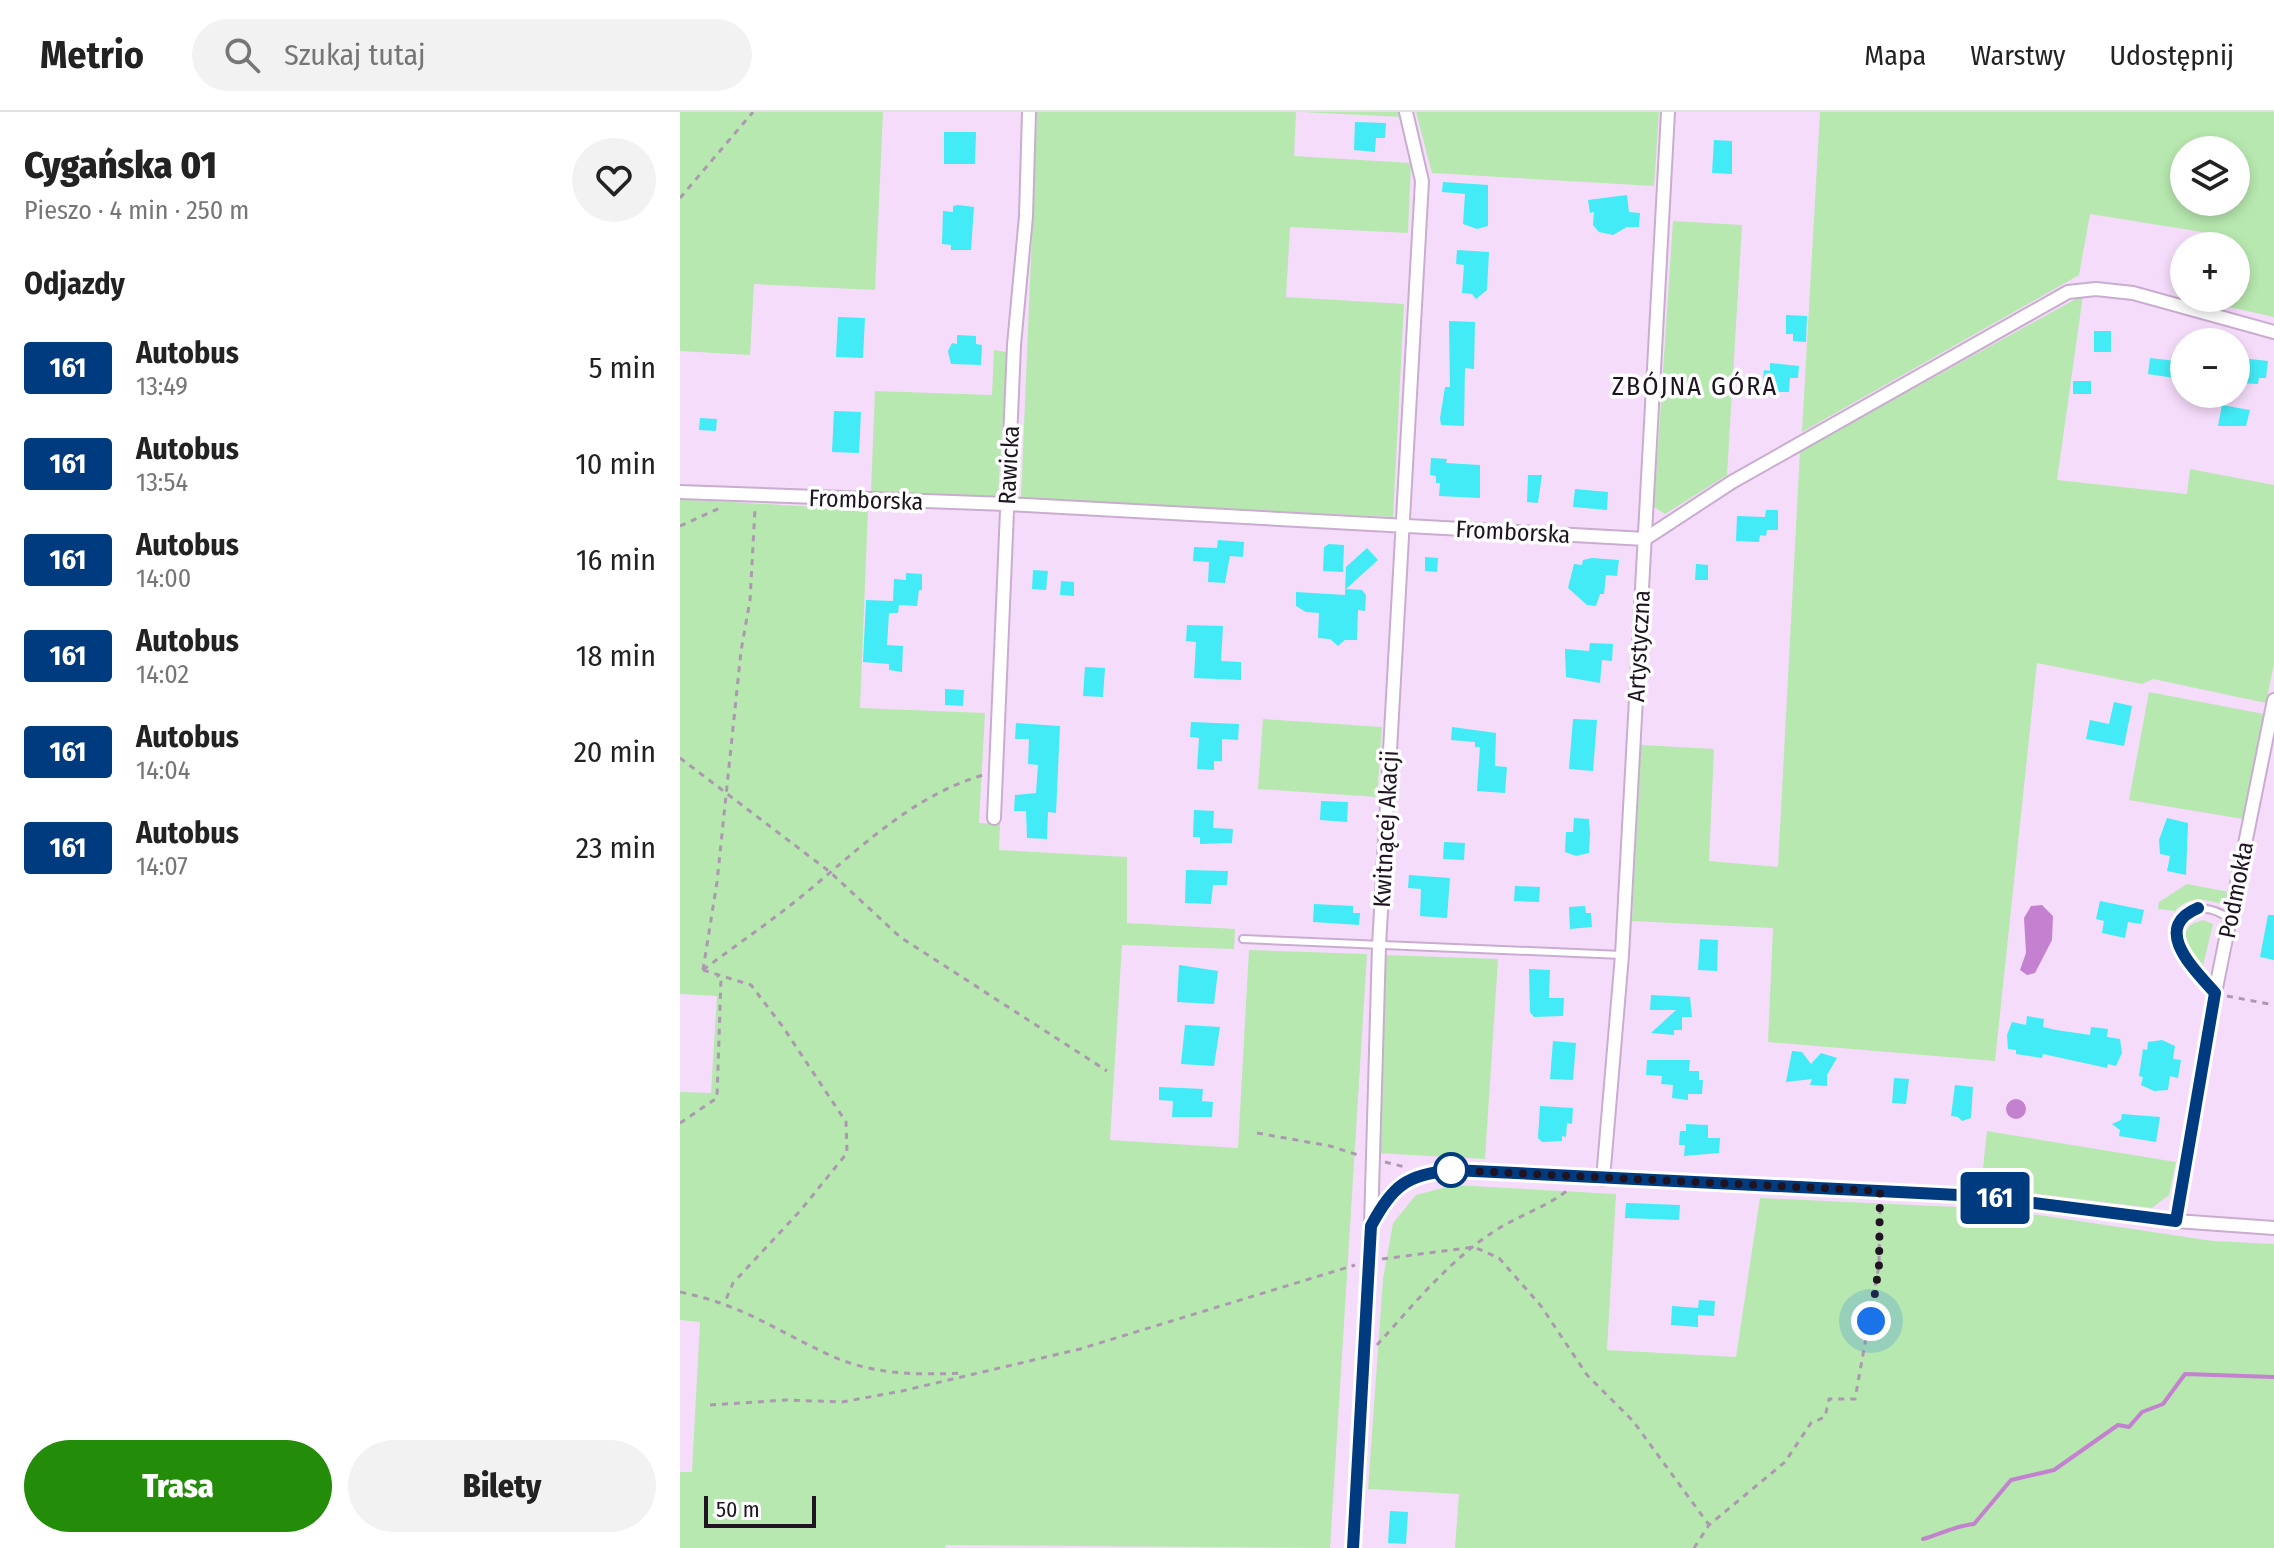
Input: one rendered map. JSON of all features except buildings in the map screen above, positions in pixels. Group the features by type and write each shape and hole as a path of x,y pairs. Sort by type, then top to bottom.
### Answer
{"street":[{"name":"Rawicka","path":"994,818 1007,504 1029,112"},
{"name":"Kwitnącej Akacji","path":"1353,1548 1371,1226 1379,946 1422,181 1406,112"},
{"name":"Artystyczna","path":"1603,1179 1622,955 1668,112"},
{"path":"1645,539 1732,482 2068,292 2096,289 2133,293 2274,332"},
{"name":"Fromborska","path":"680,492 1007,504 1645,539"},
{"name":"Podmokła","path":"2176,1221 2215,993 2274,700"},
{"path":"1371,1226 1385,1199 1402,1183 1425,1172 1453,1170 1979,1196 2176,1221 2274,1228"}],"lane":[{"path":"2215,993 2183,956 2176,932 2182,918 2198,908 2207,907 2230,919"},
{"path":"1243,939 1622,955"}],"path":[{"path":"680,198 753,112"},
{"path":"680,526 751,497 750,600 741,651 717,882 703,970"},
{"path":"680,758 830,872 900,937 1107,1071"},
{"path":"703,970 904,812 937,792 996,771"},
{"path":"680,1123 717,1098 721,978 703,970"},
{"path":"703,970 751,985 846,1122 847,1153 800,1211 733,1283 724,1304"},
{"path":"2215,993 2274,1005"},
{"path":"1257,1133 1330,1146 1425,1172"},
{"path":"1364,1359 1493,1231 1551,1202 1584,1178"},
{"path":"1694,1548 1709,1525 1785,1462 1811,1423 1821,1422 1825,1417 1829,1399 1855,1399 1879,1265 1880,1191"},
{"path":"710,1405 787,1400 842,1402 1080,1349 1369,1261 1474,1247 1499,1258 1541,1306 1587,1375 1633,1421 1709,1525"},
{"path":"680,1292 753,1314 836,1358 873,1370 912,1375 967,1373"}],"green space":[{"path":"680,112 883,112 875,290 754,284 750,355 680,351"},
{"path":"1037,112 1296,112 1294,156 1411,163 1408,233 1290,227 1286,297 1404,304 1393,517 1021,499"},
{"path":"1301,112 1401,112 1402,117"},
{"path":"1416,112 1659,112 1654,186 1432,173"},
{"path":"1820,112 2274,112 2274,317 2250,312 2250,232 2202,232 2090,214 2079,275 1802,432"},
{"path":"1673,221 1742,225 1727,475 1665,514 1654,507"},
{"path":"2083,295 2057,480 2187,494 2190,469 2274,485 2274,663 2266,703 2153,679 2142,684 2037,663 1995,1061 1768,1042 1773,928 1632,921 1641,745 1714,749 1709,861 1778,867 1800,451"},
{"path":"994,350 1007,352 998,496 871,492 875,391 992,395"},
{"path":"680,499 868,510 860,708 985,713 979,823 1000,824 999,850 1127,857 1127,923 1235,929 1234,949 1122,945 1110,1140 1238,1148 1249,950 1367,954 1330,1548 946,1545 945,1548 680,1548 680,1472 692,1472 700,1322 680,1320 680,1092 711,1093 717,996 680,994"},
{"path":"2149,692 2264,714 2243,819 2129,800"},
{"path":"1263,719 1382,727 1377,797 1258,789"},
{"path":"2187,884 2229,892 2226,906 2199,900 2186,902 2175,911 2158,909 2159,902"},
{"path":"2203,920 2213,924 2203,966 2186,946 2184,935 2190,925"},
{"path":"1386,955 1498,959 1485,1159 1375,1153"},
{"path":"1987,1131 2176,1162 2169,1195 2152,1208 1981,1187"},
{"path":"1454,1185 1616,1194 1607,1350 1736,1357 1760,1198 1999,1209 2213,1241 2274,1244 2274,1548 1455,1548 1459,1494 1368,1489 1383,1279 1393,1223 1416,1195"}],"shaded area":[{"path":"2042,905 2053,916 2052,940 2035,973 2027,975 2020,970 2026,953 2024,918 2031,906"},
{"path":"2012,1099 2020,1099 2026,1109 2020,1119 2012,1119 2006,1113 2006,1105"}],"waterway":[{"path":"1923,1539 1974,1524 2011,1480 2054,1470 2118,1425 2129,1427 2142,1412 2163,1404 2185,1374 2274,1377"}],"bus line":[{"name":"161","path":"1353,1548 1371,1226 1385,1199 1402,1183 1425,1172 1453,1170 1979,1196 2176,1221 2215,993 2183,956 2177,943 2178,924 2189,911 2198,908"}],"district":[{"name":"ZBÓJNA GÓRA","path":"1695,386"}],"route":[{"path":"1451,1170 1880,1191 1879,1265 1871,1321"}]}
